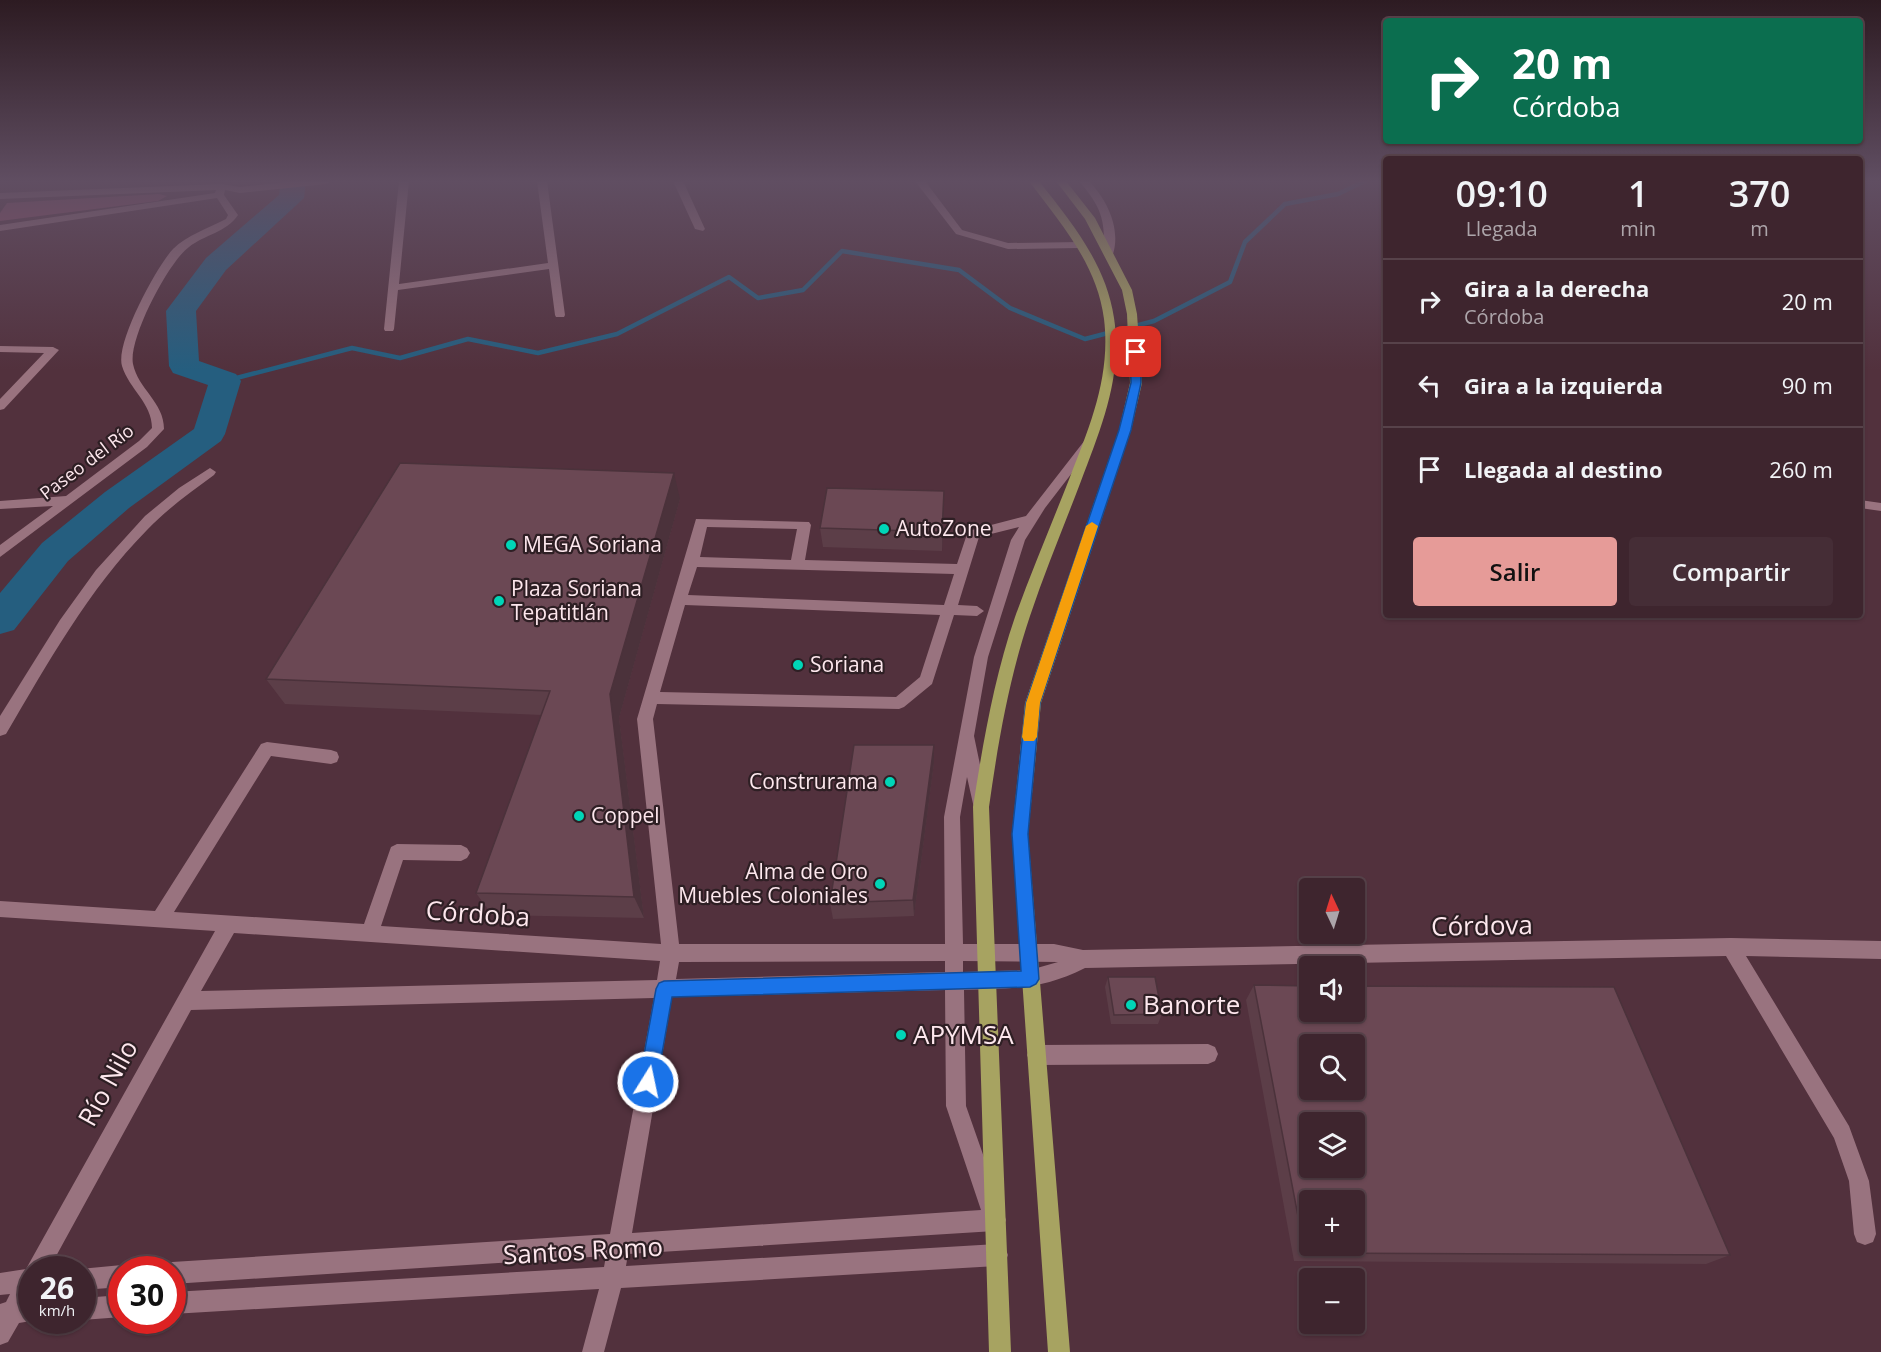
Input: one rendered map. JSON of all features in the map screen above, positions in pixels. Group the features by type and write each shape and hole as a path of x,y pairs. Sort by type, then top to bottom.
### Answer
{"main road":[{"path":"1059,1352 1027,952 1020,834 1033,703 1125,430 1136,383 1136,352 1127,290 1105,244"},
{"path":"1001,1351 981,807 992,734 1022,618 1089,443 1109,383 1112,355 1109,315 1090,259 1080,245"}],"street":[{"name":"Paseo del Río","path":"0,552 143,444 158,429 159,418 127,363 129,346 135,327 176,252 186,244"},
{"path":"389,329 398,244"},
{"path":"551,244 560,315"},
{"path":"1001,244 1008,246 1080,245"},
{"path":"1109,244 1109,252"},
{"path":"393,288 554,266"},
{"path":"0,349 53,350 0,406"},
{"path":"995,1220 956,1106 952,817 981,657 1018,540 1040,505 1089,443"},
{"path":"0,730 59,632 113,558 159,511 210,472"},
{"path":"0,505 69,500"},
{"path":"1863,504 1881,507"},
{"path":"651,698 899,703 927,680 973,534 1030,520"},
{"path":"593,1352 613,1278 671,953 645,719 692,562 701,522 804,525 797,565"},
{"path":"692,562 962,569"},
{"path":"679,600 977,612"},
{"path":"967,729 981,807"},
{"path":"160,918 267,749 330,757"},
{"path":"370,932 397,852 461,853"},
{"name":"Córdoba","path":"0,909 671,953 985,952"},
{"name":"Río Nilo","path":"44,1256 228,924"},
{"path":"1731,947 1842,1133 1859,1181 1865,1234"},
{"name":"Córdova","path":"985,952 1054,953 1083,959 1731,947 1881,950"},
{"name":"Córdova","path":"1030,979 1060,971 1083,959"},
{"path":"186,1001 1030,979"},
{"path":"1037,1055 1208,1054"},
{"name":"Santos Romo","path":"186,1272 995,1220"},
{"name":"Santos Romo","path":"186,1302 997,1255"},
{"path":"0,1284 18,1281"},
{"name":"Río Nilo","path":"0,1334 15,1312"}],"building":[{"name":"Plaza Soriana Tepatitlán","path":"400,463 674,473 610,694 634,897 476,893 550,691 266,679"},
{"path":"827,488 944,491 942,532 820,528"},
{"path":"854,745 934,745 913,900 830,903"},
{"name":"Banorte","path":"1108,977 1155,977 1162,1014 1114,1015"},
{"path":"1254,985 1299,986 1299,1022 1365,1022 1365,986 1614,987 1730,1255 1365,1253 1365,1190 1299,1190 1299,1221"}],"waterway":[{"path":"0,620 55,552 117,500 209,434 225,381 184,366 181,311 216,264 236,244"},
{"path":"225,381 352,348 400,358 468,339 538,353 617,334 729,277 758,298 803,290 842,251 959,270 1010,308 1085,339 1154,321 1230,282 1244,244"}],"slow traffic":[{"path":"1029,737 1033,703 1092,526"}],"place":[{"name":"AutoZone","path":"884,529"},
{"name":"MEGA Soriana","path":"511,545"},
{"name":"Plaza Soriana Tepatitlán","path":"499,601"},
{"name":"Soriana","path":"798,665"},
{"name":"Construrama","path":"890,782"},
{"name":"Coppel","path":"579,816"},
{"name":"Alma de Oro Muebles Coloniales","path":"880,884"},
{"name":"Banorte","path":"1131,1005"},
{"name":"APYMSA","path":"901,1035"}],"route":[{"path":"648,1082 664,989 1030,979 1020,834 1033,703 1125,430 1136,383 1136,352"}]}
